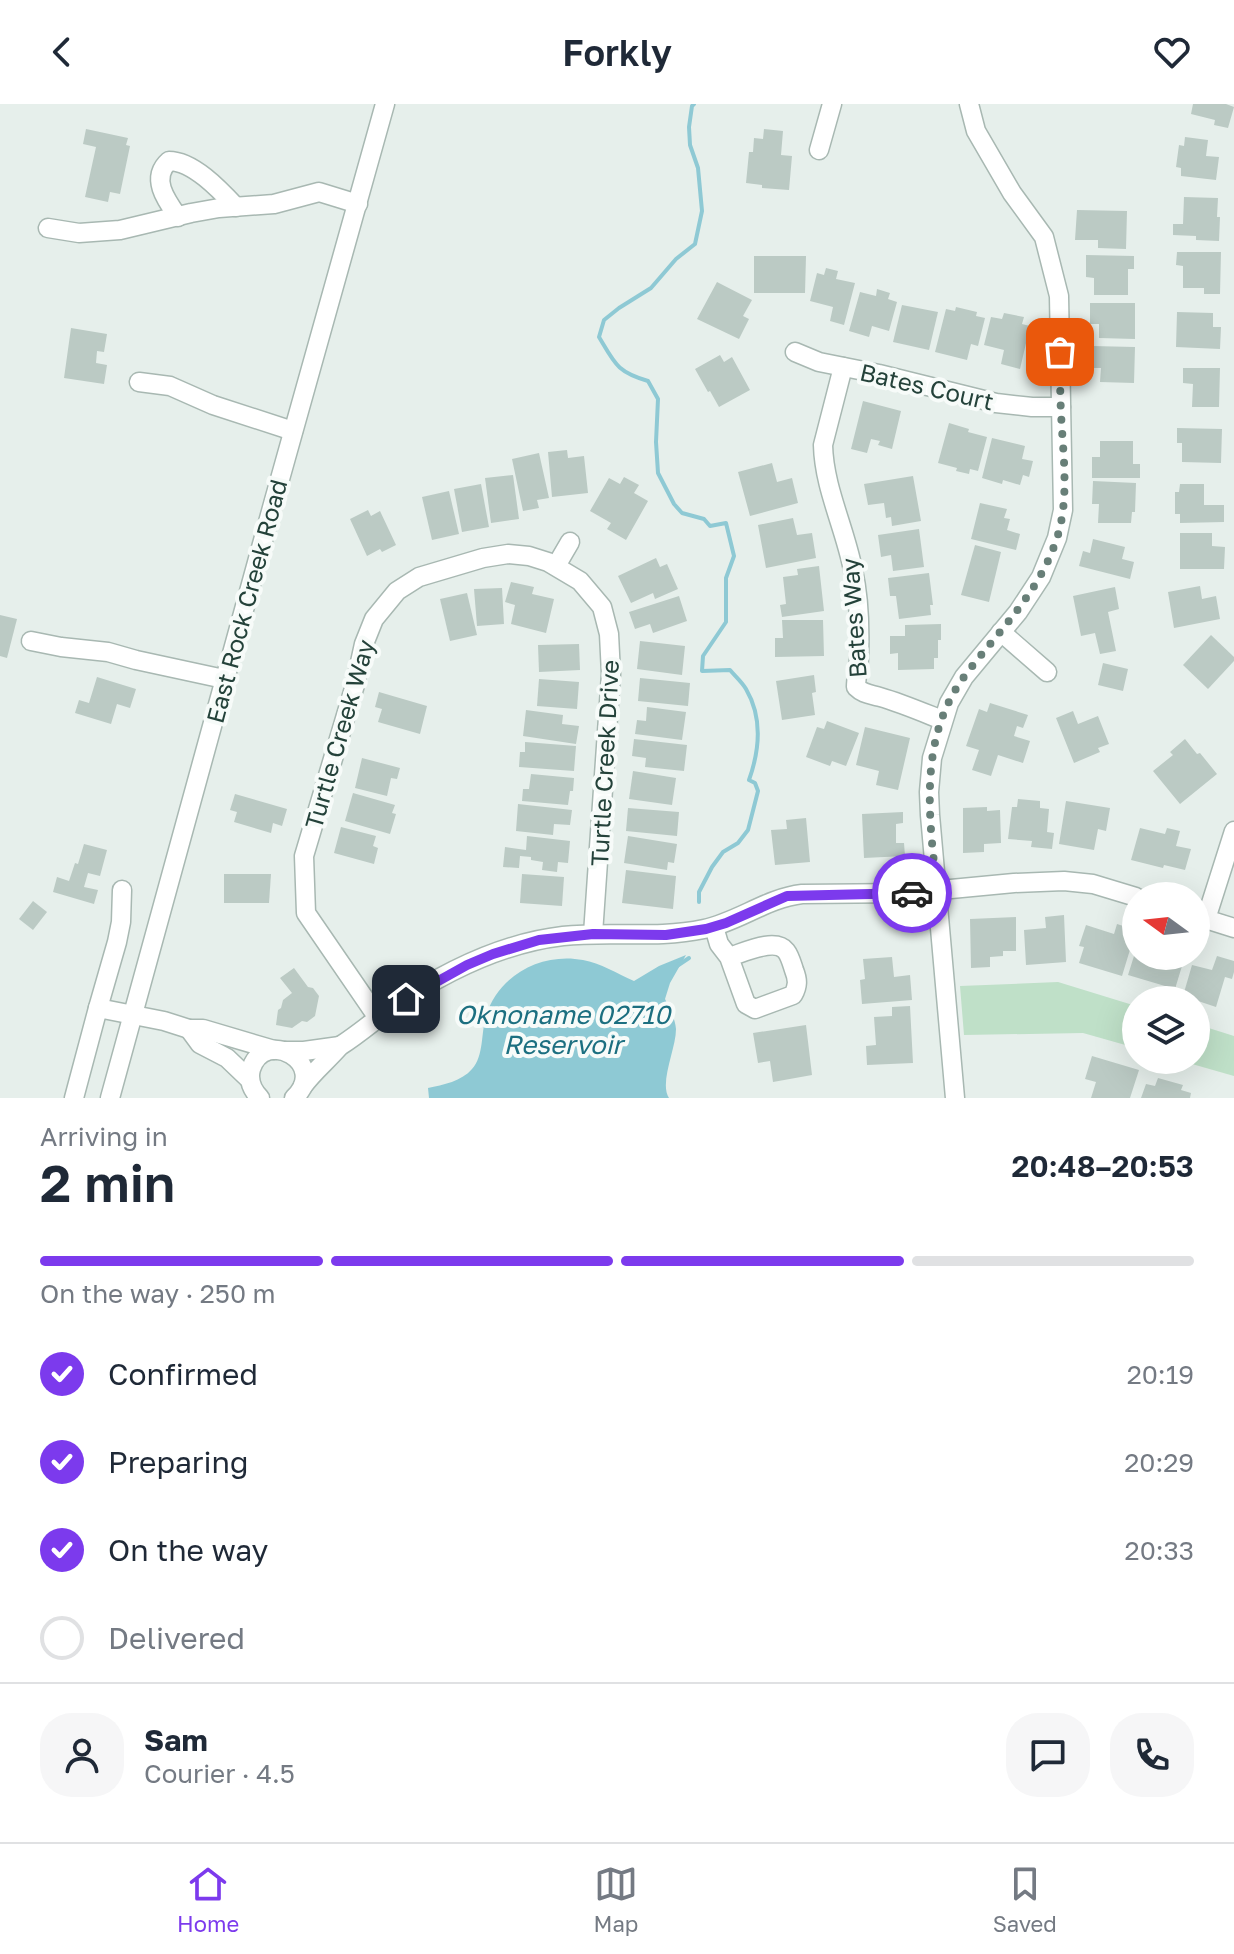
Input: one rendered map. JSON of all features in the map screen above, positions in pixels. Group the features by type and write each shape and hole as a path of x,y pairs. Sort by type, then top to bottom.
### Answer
{"street":[{"name":"East Rock Creek Road","path":"110,1098 385,104"},
{"path":"819,150 832,104"},
{"path":"955,1098 929,792 932,758 942,720 956,688 1018,612 1041,577 1057,538 1063,510 1064,474 1059,296 1044,237 1012,193 976,131 969,104"},
{"path":"178,217 160,187 163,166 169,161 178,161 190,167 219,189 236,207"},
{"path":"48,228 79,233 120,230 219,208 274,204 319,192 358,204"},
{"name":"Bates Court","path":"795,352 819,362 996,403 1061,407"},
{"name":"Bates Way","path":"843,367 823,445 823,456 854,574 859,654 856,687 866,694 942,720"},
{"path":"139,382 170,386 213,405 293,431"},
{"path":"556,566 570,542"},
{"name":"Turtle Creek Way","path":"378,1018 306,913 304,856 355,685 364,644 374,619 397,591 419,577 508,554 529,556 556,566 580,581 593,595"},
{"name":"Turtle Creek Drive","path":"593,595 602,607 611,654 593,934"},
{"path":"1001,632 1047,672"},
{"path":"31,641 108,652 224,679"},
{"path":"1210,894 1234,831"},
{"path":"299,1092 340,1046 420,990 493,954 539,940 593,934 666,935 714,927 787,896 909,893 1064,881 1093,884 1122,893"},
{"path":"74,1098 117,942 122,890"},
{"path":"1210,920 1234,928"},
{"path":"714,927 719,944 729,957"},
{"path":"98,1008 189,1029 203,1029 293,1055 303,1070 299,1092"},
{"path":"189,1029 200,1044 227,1058 257,1093"},
{"path":"257,1093 252,1068 258,1057 279,1050 304,1051 340,1046"}],"green space":[{"path":"1058,982 1122,1002 1122,1044 1083,1033 964,1035 960,986"},
{"path":"1210,1028 1234,1036 1234,1076 1210,1069"}],"water":[{"name":"Oknoname 02710 Reservoir","path":"686,955 665,999 676,1029 666,1084 669,1098 429,1098 428,1088 458,1079 476,1064 484,1022 492,1001 511,978 524,970 537,963 568,958 602,966 634,981"}],"building":[{"path":"1193,104 1226,104 1234,107 1228,128 1214,125 1215,120 1191,114"},
{"path":"86,129 128,138 126,145 130,146 120,194 110,192 108,202 85,197 96,147 83,144"},
{"path":"764,129 783,131 781,155 792,156 789,190 746,183 749,152 753,152 754,138 763,139"},
{"path":"1185,137 1208,140 1206,156 1219,157 1216,180 1181,176 1181,168 1176,167 1179,145 1184,146"},
{"path":"1184,197 1218,198 1219,241 1173,235 1173,224 1183,224"},
{"path":"1077,210 1127,211 1126,249 1098,248 1098,240 1075,240"},
{"path":"1177,252 1221,252 1220,294 1204,294 1204,288 1183,288 1183,266 1176,265"},
{"path":"1086,255 1134,256 1134,269 1128,269 1128,295 1094,295 1094,278 1086,277"},
{"path":"754,256 806,256 805,293 754,293"},
{"path":"826,268 838,271 836,279 855,283 844,325 830,321 833,307 810,301 817,273 824,275"},
{"path":"717,282 752,300 743,316 749,319 739,339 697,319"},
{"path":"877,289 890,293 888,299 897,302 889,331 872,326 869,337 849,331 860,292 876,296"},
{"path":"1090,303 1135,303 1135,339 1099,338 1099,324 1090,324"},
{"path":"902,305 938,312 929,350 893,342"},
{"path":"956,307 977,312 976,316 985,318 978,346 971,344 967,360 935,352 946,309 955,311"},
{"path":"1177,312 1213,313 1213,327 1221,327 1220,349 1176,347"},
{"path":"1004,313 1024,317 1022,324 1030,326 1020,369 1001,364 1004,350 984,345 991,317 1002,319"},
{"path":"71,328 107,334 104,352 97,351 96,363 107,365 104,384 64,378"},
{"path":"1092,346 1135,347 1134,383 1100,382 1101,368 1092,368"},
{"path":"720,355 724,362 732,357 750,390 719,407 695,369"},
{"path":"1183,368 1220,368 1219,407 1192,407 1193,384 1183,383"},
{"path":"863,401 901,411 892,449 878,445 880,441 871,439 867,453 851,449"},
{"path":"949,423 987,437 978,471 970,469 969,474 938,463"},
{"path":"1177,428 1222,429 1221,463 1182,462 1182,443 1177,443"},
{"path":"992,438 1025,446 1022,459 1033,461 1029,477 1023,475 1020,485 982,478"},
{"path":"1100,441 1133,441 1133,464 1140,464 1140,478 1092,478 1092,457 1100,457"},
{"path":"567,450 568,458 584,456 588,493 552,497 548,452"},
{"path":"539,453 549,498 537,500 539,508 523,511 512,459"},
{"path":"772,463 777,482 792,478 798,503 750,516 738,472"},
{"path":"513,475 519,519 491,523 485,478"},
{"path":"913,476 921,521 892,526 891,517 886,518 884,503 868,505 864,484"},
{"path":"624,477 639,485 634,493 648,501 626,540 607,529 611,523 590,511 609,478 620,484"},
{"path":"1093,481 1136,483 1135,512 1132,512 1131,523 1098,523 1099,504 1092,504"},
{"path":"481,484 489,527 462,532 454,489"},
{"path":"1180,484 1204,484 1204,505 1224,505 1224,522 1180,523 1180,514 1175,514 1175,492 1179,492"},
{"path":"449,491 459,534 432,540 422,497"},
{"path":"980,503 1007,509 1004,518 1010,519 1007,530 1020,534 1016,550 971,539"},
{"path":"368,510 371,516 380,511 396,545 367,556 350,519"},
{"path":"793,518 797,535 812,533 816,558 766,568 758,525"},
{"path":"919,529 924,567 893,571 891,555 881,557 878,535"},
{"path":"1180,533 1212,533 1212,546 1225,547 1224,569 1180,569"},
{"path":"1093,539 1125,547 1122,559 1134,562 1130,579 1079,566 1083,551 1090,553"},
{"path":"975,545 1001,552 989,602 961,595"},
{"path":"656,558 660,567 667,564 678,589 655,599 653,593 631,603 618,576"},
{"path":"819,566 824,611 782,617 780,605 786,604 783,577 798,575 797,569"},
{"path":"929,573 933,605 930,605 931,615 899,619 896,596 890,596 888,578"},
{"path":"511,582 534,587 532,594 554,599 546,633 511,624 515,605 505,602"},
{"path":"1200,586 1202,599 1216,596 1220,619 1174,628 1168,592"},
{"path":"1115,587 1119,609 1108,612 1116,651 1100,654 1095,633 1081,636 1073,596"},
{"path":"502,588 504,624 477,626 474,589"},
{"path":"467,593 477,635 450,641 440,599"},
{"path":"679,596 687,621 653,633 650,624 635,629 629,612"},
{"path":"0,615 17,619 7,658 0,656"},
{"path":"782,620 823,620 824,656 775,657 775,638 783,638"},
{"path":"941,624 941,640 938,640 938,658 934,658 934,669 898,670 898,653 890,654 890,636 905,636 905,625"},
{"path":"1211,635 1234,657 1234,661 1208,689 1183,665"},
{"path":"640,641 685,646 682,675 637,669"},
{"path":"579,644 580,670 539,672 538,645"},
{"path":"1103,663 1128,669 1123,691 1098,685"},
{"path":"814,675 816,692 812,693 815,715 782,720 776,681"},
{"path":"97,677 136,689 130,708 117,704 111,724 75,713 79,700 89,703"},
{"path":"640,678 690,683 688,706 638,701"},
{"path":"539,679 579,682 577,709 537,706"},
{"path":"379,692 427,706 420,734 378,722 382,709 375,707"},
{"path":"990,703 1028,715 1023,728 1017,726 1014,736 1030,741 1023,763 998,755 991,776 972,770 979,750 966,746 979,709 987,712"},
{"path":"647,707 686,712 682,740 635,734 637,720 646,721"},
{"path":"526,710 563,715 562,724 579,726 576,744 523,736"},
{"path":"1073,711 1078,724 1098,716 1109,744 1098,748 1100,752 1074,763 1056,718"},
{"path":"827,721 859,733 846,766 832,761 830,766 806,757 817,727 824,729"},
{"path":"865,727 910,738 898,790 876,785 879,771 856,765"},
{"path":"634,739 687,745 684,771 645,767 646,758 632,756"},
{"path":"1185,739 1217,774 1180,804 1153,771 1173,755 1170,752"},
{"path":"525,742 576,746 574,771 519,767 520,752 525,752"},
{"path":"362,758 400,768 397,779 391,778 387,796 355,788"},
{"path":"633,771 676,778 672,805 629,799"},
{"path":"531,774 574,778 568,805 522,801 523,789 529,789"},
{"path":"353,793 395,805 392,813 396,814 390,834 345,821"},
{"path":"235,794 287,809 282,826 273,823 271,833 234,822 237,812 230,810"},
{"path":"1018,799 1040,801 1040,808 1049,809 1047,832 1054,833 1052,849 1031,847 1032,841 1008,839 1012,807 1017,807"},
{"path":"1066,801 1110,808 1106,831 1098,829 1094,850 1059,844"},
{"path":"518,804 572,810 570,825 554,824 553,835 516,831"},
{"path":"987,807 987,811 1000,810 1001,843 984,844 984,852 963,853 963,808"},
{"path":"628,808 679,812 677,836 626,831"},
{"path":"903,812 903,823 896,824 896,843 904,843 905,856 864,858 862,814"},
{"path":"806,818 810,862 775,865 771,830 787,829 786,820"},
{"path":"341,827 376,836 373,846 378,848 374,864 334,853"},
{"path":"1140,828 1165,834 1167,828 1180,831 1176,846 1191,849 1185,870 1131,860"},
{"path":"527,836 570,841 568,863 558,862 557,872 542,870 543,862 520,856 519,868 503,867 505,847 526,850"},
{"path":"628,836 677,844 674,863 668,862 667,870 624,863"},
{"path":"84,844 107,850 100,876 88,873 84,887 98,890 94,904 53,892 57,877 69,881"},
{"path":"626,870 676,876 673,909 622,903"},
{"path":"224,874 271,874 269,903 224,903"},
{"path":"522,874 564,877 562,906 520,903"},
{"path":"33,901 47,912 33,930 19,919"},
{"path":"1064,915 1066,962 1026,965 1024,930 1046,928 1045,917"},
{"path":"1016,917 1016,951 1003,951 1003,956 990,957 990,967 971,968 970,919"},
{"path":"1117,924 1122,926 1122,976 1079,963 1084,947 1079,946 1086,925 1114,934"},
{"path":"1217,956 1234,961 1232,979 1225,977 1216,1007 1210,1005 1210,986 1186,986 1191,970 1212,970"},
{"path":"892,957 894,977 910,975 912,1000 862,1004 860,980 865,979 863,959"},
{"path":"294,968 319,996 315,1016 292,1028 276,1025 283,1000 292,993 280,978"},
{"path":"1130,970 1181,970 1176,986 1165,986 1128,975"},
{"path":"910,1006 913,1063 867,1065 866,1046 876,1045 874,1017 892,1016 892,1007"},
{"path":"806,1025 812,1075 773,1082 770,1061 758,1063 753,1033"},
{"path":"1092,1056 1122,1065 1122,1074 1138,1074 1130,1098 1091,1098 1096,1082 1085,1079"},
{"path":"1158,1078 1183,1085 1181,1090 1191,1093 1190,1098 1141,1098 1146,1084 1155,1086"}],"waterway":[{"path":"694,104 689,127 690,145 698,168 702,211 695,244 676,259 651,288 604,320 599,337 618,366 648,381 658,399 658,473 674,504 682,513 704,519 710,526 726,523 734,556 726,578 726,622 703,656 702,671 730,670 751,700 758,734 756,757 749,780 755,783 758,791 748,830 738,843 723,852 712,867 699,892 699,902"},
{"path":"677,966 689,958"}],"way so far":[{"path":"912,893 937,890 929,777 942,720 956,688 1029,596 1041,577 1057,538 1063,510 1064,474 1060,352"}],"route":[{"path":"406,999 467,965 539,940 593,934 666,935 706,929 787,896 802,894 912,893"}]}
